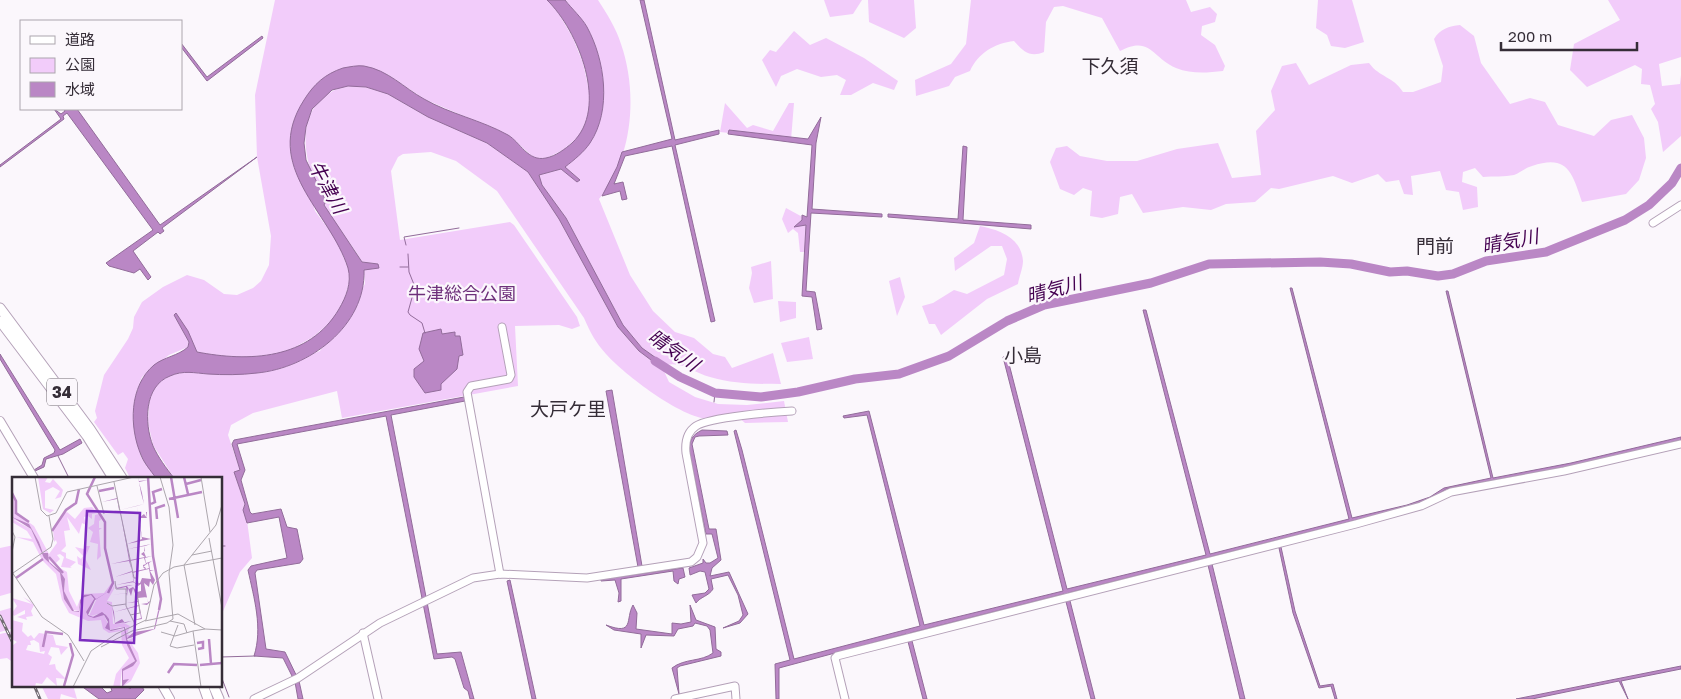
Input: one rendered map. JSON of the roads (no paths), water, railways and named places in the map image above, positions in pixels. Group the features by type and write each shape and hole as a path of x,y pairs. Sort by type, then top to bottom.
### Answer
{"highway":[{"name":"34","path":"0,308 90,429 121,477"},
{"name":"34","path":"0,321 87,436 113,477"},
{"path":"203,686 208,699"},
{"path":"213,686 219,699"}],"main road":[{"path":"0,421 33,477"},
{"path":"163,686 170,699"}],"street":[{"path":"1653,223 1681,205"},
{"path":"500,574 467,392 470,386 508,379 511,375 502,327"},
{"path":"254,699 295,680 363,633 427,599 473,578 500,574 587,578 691,562 697,557 703,543 686,453 689,433 702,424 757,414 792,411"},
{"path":"845,699 835,658 837,656 1407,510 1451,492 1564,471 1681,444"},
{"path":"363,633 378,699"},
{"path":"675,699 735,686 736,699"}],"water":[{"path":"547,0 565,0 587,27 602,70 603,100 597,130 590,143 582,153 565,167 580,180 577,182 561,169 539,175 542,185 566,218 623,325 642,348 666,365 663,369 639,351 618,327 559,219 528,172 487,143 428,117 388,94 366,87 348,86 332,90 312,109 306,127 304,143 306,160 326,201 324,205 362,262 378,264 379,268 364,270 362,290 355,309 345,326 331,341 296,363 251,374 180,373 161,381 155,388 148,406 148,427 155,450 173,477 155,477 144,461 137,444 133,420 134,407 140,384 154,365 188,347 189,342 174,315 176,313 188,331 197,352 237,357 257,356 295,348 311,339 326,326 339,309 346,295 349,284 348,268 339,247 303,188 294,168 290,146 293,124 304,100 312,89 320,80 337,70 353,66 373,68 388,75 434,104 508,135 534,157 550,157 572,143 583,128 588,110 589,90 579,49 559,13"},
{"path":"640,0 644,0 675,140 719,130 719,134 675,145 715,321 711,322 672,146 625,156 614,184 623,182 627,199 622,200 620,191 602,196 617,167 622,152 672,139"},
{"path":"262,36 263,38 207,81 182,48 182,44 207,77"},
{"path":"55,110 61,114 64,110 78,110 160,225 257,157 162,228 164,231 160,234 158,232 133,251 151,277 148,280 140,269 134,273 109,266 106,263 153,230 67,113 63,116 64,119 0,167 0,165 61,119"},
{"path":"821,117 816,143 812,209 882,214 882,217 811,213 806,291 815,292 822,329 817,330 812,297 802,296 806,225 794,227 802,220 802,215 807,217 812,145 728,134 729,130 808,139"},
{"path":"963,146 967,147 963,220 1031,225 1031,229 888,217 888,214 958,219"},
{"path":"1290,288 1292,288 1352,518 1407,505 1430,497 1444,488 1491,478 1446,291 1448,291 1493,478 1571,463 1681,437 1681,440 1582,464 1446,489 1434,497 1408,507 1068,593 1095,699 1091,699 1064,594 910,633 927,699 923,699 906,634 779,668 779,699 776,699 775,664 790,660 734,431 736,430 742,450 794,659 920,626 867,415 844,418 843,416 869,411 924,625 1063,591 1003,357 1007,356 1067,589 1206,555 1143,310 1146,310 1210,554 1349,519"},
{"path":"441,329 442,334 455,332 455,336 460,336 463,355 459,356 457,369 441,384 441,390 425,393 414,377 414,369 424,361 419,349 423,333"},
{"path":"0,354 60,450 80,439 82,443 63,454 46,459 44,467 35,471 42,465 44,458 54,453 55,450 0,359"},
{"path":"612,390 641,567 638,567 606,391"},
{"path":"464,397 465,401 391,415 437,654 461,652 474,699 470,699 468,691 464,688 455,659 452,657 434,659 386,416 237,444 245,470 241,480 250,512 252,514 281,509 287,527 297,529 303,559 300,563 257,570 255,573 266,649 285,652 299,681 303,699 298,699 295,682 283,658 254,656 257,645 258,624 248,570 251,566 287,558 279,517 247,523 243,510 245,504 234,472 240,470 232,444 234,440"},
{"path":"702,430 727,431 728,435 695,437 692,444 709,529 716,529 721,560 712,568 710,576 729,572 748,614 740,623 723,628 739,621 743,615 738,595 728,575 711,579 713,589 696,603 692,595 705,593 709,589 705,572 700,571 690,575 689,568 703,563 703,559 706,563 710,563 718,558 712,534 706,534 689,450 692,438"},
{"path":"1281,547 1295,611 1320,686 1333,684 1337,699 1335,699 1331,686 1319,688 1293,613 1279,548"},
{"path":"1212,564 1245,699 1240,699 1208,565"},
{"path":"683,568 685,577 679,579 678,584 674,581 673,571 621,579 621,601 618,602 619,593 615,580 601,581 601,579"},
{"path":"510,580 536,699 532,699 507,581"},
{"path":"633,605 637,613 636,629 672,634 672,623 691,622 690,605 696,620 715,627 716,649 721,652 721,656 677,668 679,694 672,668 713,653 710,630 707,626 695,623 693,626 678,629 674,636 646,635 641,648 641,634 614,630 606,625 615,628 625,627"},
{"path":"1681,666 1681,669 1621,681 1628,699 1619,681 1532,699 1516,699"},
{"path":"81,686 100,686 107,693 112,691 110,686 126,686 130,689 133,686 142,686 144,690 135,699 99,699"}],"waterway":[{"name":"晴気川","path":"655,361 680,377 715,393 761,397 798,392 855,379 899,374 949,356 1007,321 1044,305 1151,283 1209,264 1320,262 1351,264 1390,272 1407,271 1438,276 1453,274 1486,261 1546,252 1625,220 1649,205 1672,183 1681,168"},
{"path":"406,245 404,237 459,228"},
{"path":"408,254 409,272 415,287 408,312 422,323 425,333"},
{"path":"400,267 408,267"},
{"path":"714,402 715,393"},
{"path":"58,456 68,477"},
{"path":"222,657 255,656"},
{"path":"222,679 229,697"}],"railway":[{"path":"0,616 12,641"},
{"path":"34,686 40,699"}],"district":[{"name":"下久須","path":"1110,66"},
{"name":"門前","path":"1435,246"},
{"name":"小島","path":"1023,355"},
{"name":"大戸ケ里","path":"568,409"}],"water label":[{"name":"牛津川","path":"328,187"}],"park label":[{"name":"牛津総合公園","path":"462,294"}]}
